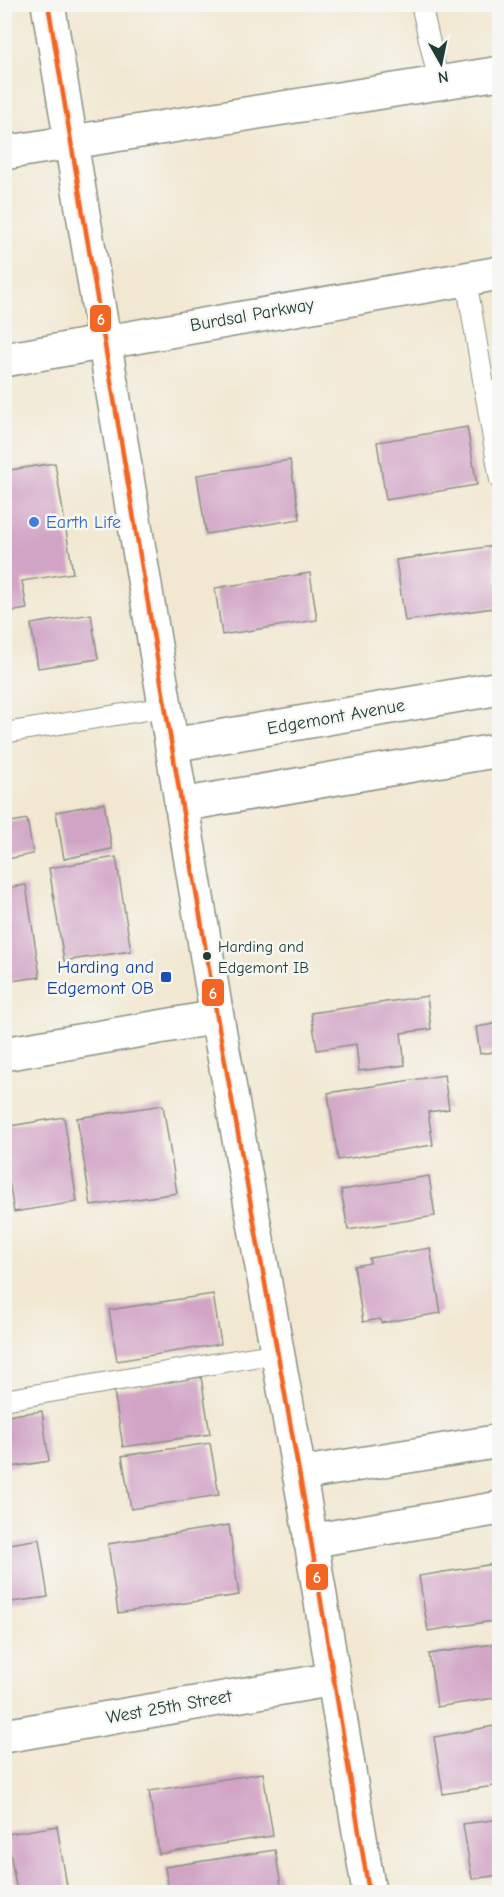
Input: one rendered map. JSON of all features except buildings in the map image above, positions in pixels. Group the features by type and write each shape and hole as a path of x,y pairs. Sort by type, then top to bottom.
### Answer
{"street":[{"path":"48,4 217,1017 299,1474 369,1893"},
{"path":"4,153 500,73"},
{"name":"Burdsal Parkway","path":"4,360 500,273"},
{"name":"Edgemont Avenue","path":"172,745 500,688"},
{"path":"181,805 500,750"},
{"path":"4,1054 217,1017"},
{"path":"299,1474 500,1441"},
{"path":"310,1541 500,1508"},
{"name":"West 25th Street","path":"4,1736 333,1679"}],"lane":[{"path":"421,4 439,83"},
{"path":"466,279 500,480"},
{"path":"4,733 166,707"},
{"path":"4,1400 277,1353"}],"transit line":[{"name":"6","path":"48,4 217,1017 306,1511 369,1892"}],"place":[{"name":"Earth Life","path":"34,522"},
{"name":"Harding and Edgemont IB","path":"207,956"},
{"name":"Harding and Edgemont OB","path":"166,977"}]}
